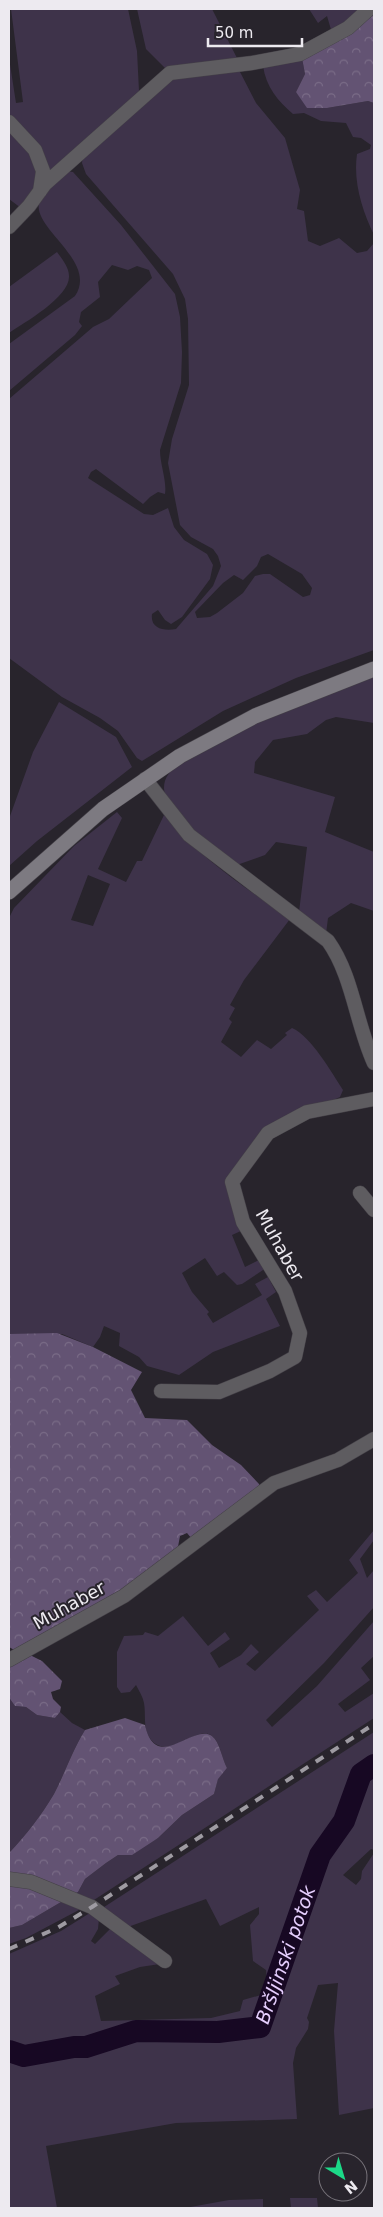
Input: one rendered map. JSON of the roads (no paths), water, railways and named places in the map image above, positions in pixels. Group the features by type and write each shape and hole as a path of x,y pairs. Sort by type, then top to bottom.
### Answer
{"street":[{"path":"9,227 29,206 45,184 170,73 252,63 300,54 348,28 369,9"},
{"path":"9,122 35,150 43,171 40,191"},
{"path":"9,892 103,809 180,756 255,716 374,669"},
{"path":"145,779 174,819 189,835 328,941 342,965 367,1048 374,1063"},
{"name":"Muhaber","path":"161,1391 219,1392 270,1371 295,1357 300,1333 285,1291 243,1222 232,1182 268,1133 307,1112 374,1099"},
{"path":"360,1193 374,1210"},
{"name":"Muhaber","path":"9,1660 124,1596 274,1483 338,1460 374,1439"},
{"path":"9,1879 31,1882 92,1907 165,1961"}],"waterway":[{"name":"Bršljinski potok","path":"9,2051 24,2056 74,2047 86,2047 136,2031 218,2032 260,2027 320,1855 344,1821 361,1774 374,1765"}],"railway":[{"path":"9,1949 57,1928 92,1907 374,1724"}]}
